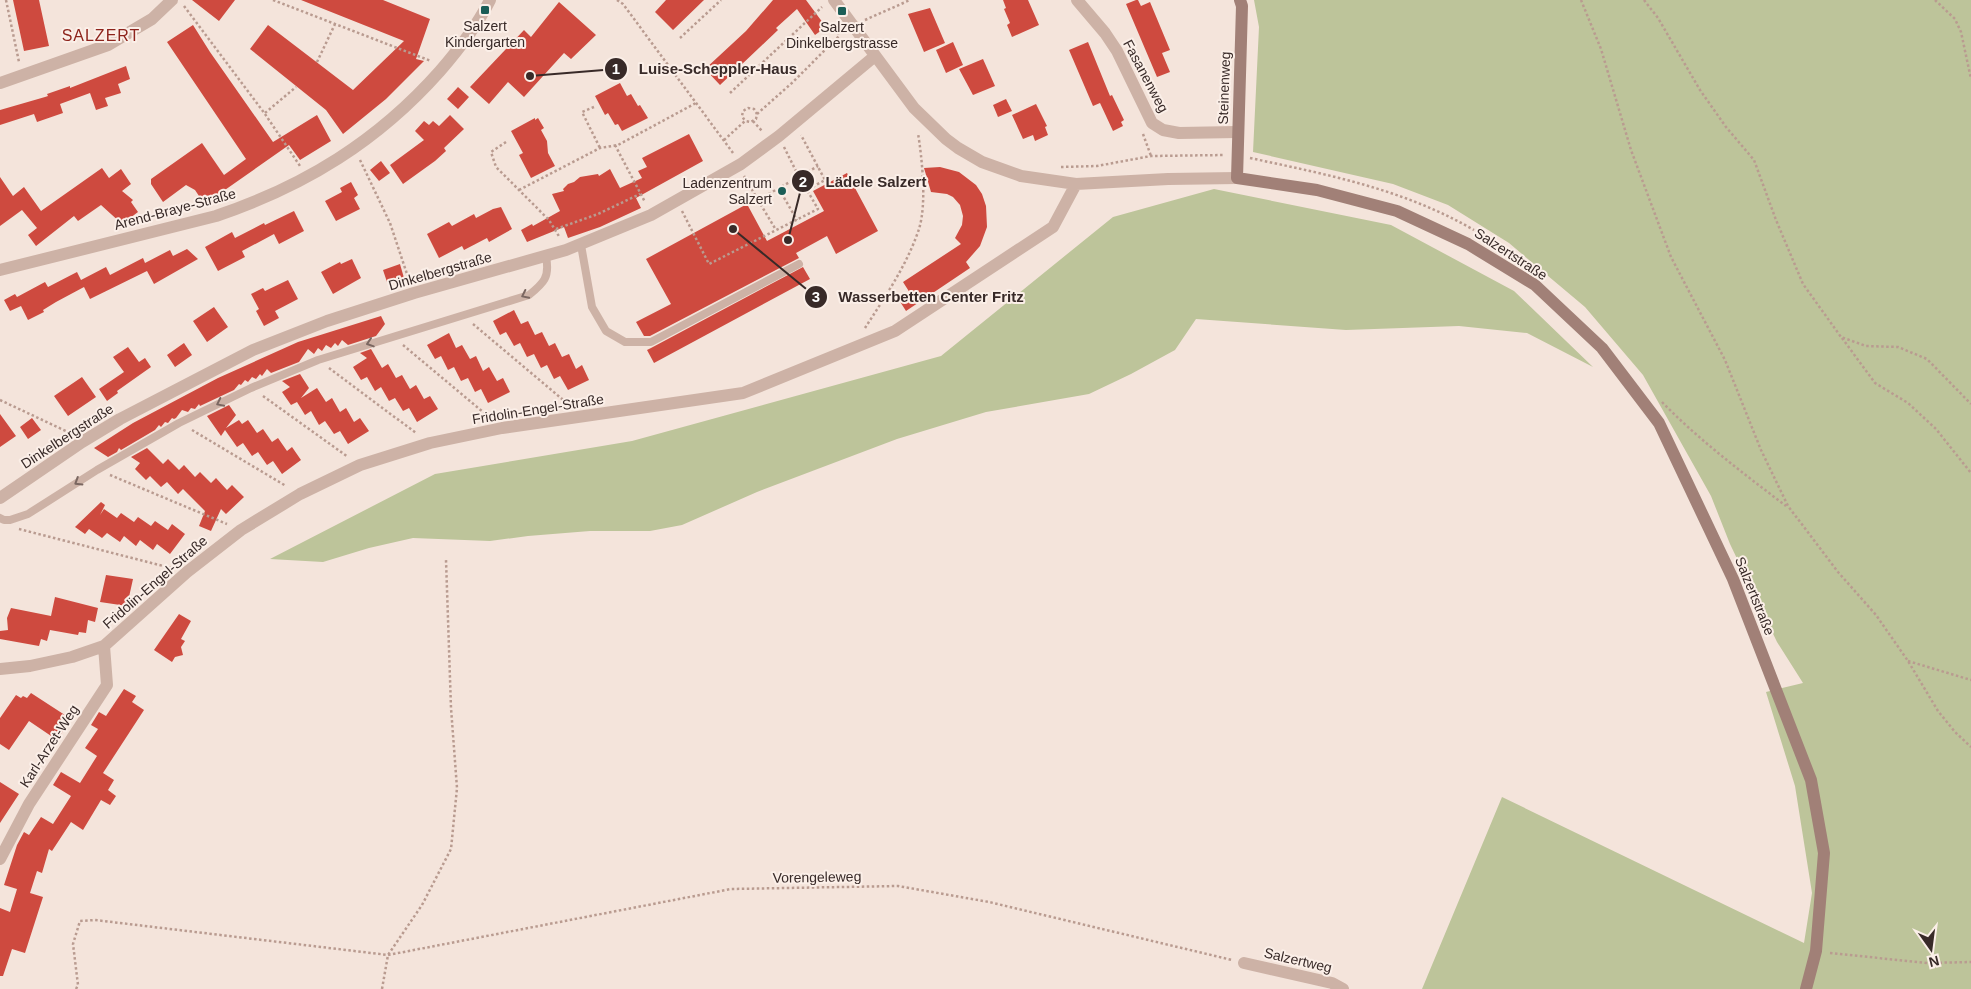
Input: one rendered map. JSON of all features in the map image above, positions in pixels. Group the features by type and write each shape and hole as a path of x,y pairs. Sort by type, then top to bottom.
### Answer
{"street":[{"path":"0,83 108,45 152,19 172,0"},
{"name":"Arend-Braye-Straße","path":"0,270 216,216 249,205 307,177 353,150 398,113 426,86 466,39 490,0"},
{"name":"Salzertstraße","path":"834,0 914,108 946,139 982,162 1021,176 1076,184 1168,179 1237,178 1317,190 1397,211 1459,239 1535,285 1602,348 1659,424 1733,579 1811,780 1824,853 1816,951 1806,989"},
{"name":"Fasanenweg","path":"1077,0 1105,33 1117,51 1152,123 1163,130 1179,133 1237,132"},
{"name":"Steinenweg","path":"1237,178 1236,155 1242,6 1240,0"},
{"name":"Dinkelbergstraße","path":"0,498 84,441 152,402 253,350 328,321 414,293 546,257 581,245 651,215 740,165 779,136 875,56"},
{"name":"Fridolin-Engel-Straße","path":"0,669 30,666 72,657 104,646 188,572 241,530 300,494 360,465 430,443 502,428 584,418 743,394 895,331 1053,226 1076,184"},
{"name":"Karl-Arzet-Weg","path":"0,859 29,804 107,685 104,646"},
{"name":"Salzertweg","path":"1244,963 1332,983 1343,989"}],"lane":[{"path":"581,245 592,307 606,331 625,342 651,342 799,264"},
{"path":"0,518 10,520 28,514 97,470 180,423 251,388 318,360 529,295 546,278 548,268 546,257"}],"path":[{"path":"6,0 22,76"},
{"path":"179,0 265,114 307,177"},
{"path":"274,0 444,66"},
{"path":"617,0 623,4 724,140 776,230"},
{"path":"680,38 721,0"},
{"path":"753,121 757,114 793,82 839,36 838,28 910,0"},
{"path":"1581,0 1601,49 1631,150 1671,257 1725,360 1761,450 1788,506 1838,572 1876,615 1908,660 1938,711 1971,746"},
{"path":"1644,0 1658,18 1700,90 1726,128 1754,160 1776,220 1803,284 1875,383 1908,403 1936,429 1971,473"},
{"path":"1935,0 1955,19 1961,32 1971,79"},
{"path":"730,93 814,14"},
{"path":"317,62 336,24"},
{"path":"265,114 296,87"},
{"path":"519,190 600,148 615,145 696,103"},
{"path":"594,107 582,112 600,148"},
{"path":"745,121 742,116 748,108 754,109 757,114"},
{"path":"853,348 896,279 919,228 923,189 921,152 914,108"},
{"path":"724,140 745,121 753,121 763,132"},
{"path":"677,201 709,264 818,209 807,190 825,180 795,122"},
{"path":"779,136 799,178"},
{"path":"506,142 491,152 496,167 550,220 566,250"},
{"path":"615,145 651,215"},
{"path":"353,150 361,162 390,223 414,293"},
{"path":"1060,167 1097,166 1151,156 1236,155"},
{"path":"758,200 818,166"},
{"path":"779,188 797,220"},
{"path":"556,229 598,214 640,194"},
{"path":"462,315 584,418"},
{"path":"393,336 502,428"},
{"path":"1841,337 1866,346 1898,347 1927,359 1971,404"},
{"path":"318,360 430,443"},
{"path":"251,388 360,465"},
{"path":"1659,398 1683,424 1720,455 1788,506"},
{"path":"0,400 84,441"},
{"path":"180,423 300,494"},
{"path":"97,470 241,530"},
{"path":"10,520 14,526 21,530 188,572"},
{"path":"382,989 388,955 422,905 450,849 457,788 451,708 446,560"},
{"path":"1908,660 1971,680"},
{"name":"Vorengeleweg","path":"76,989 78,985 73,944 80,921 94,920 388,955 731,889 898,886 989,902 1244,963"},
{"path":"1816,951 1927,962 1971,962"}],"green space":[{"path":"1254,0 1971,0 1971,989 1422,989 1502,797 1804,943 1812,893 1795,786 1766,692 1803,683 1777,642 1730,544 1711,496 1643,375 1585,307 1509,243 1448,205 1393,184 1253,152 1259,27"},
{"path":"1214,189 1391,225 1514,291 1593,367 1527,333 1459,326 1346,330 1196,319 1175,350 1089,394 986,412 897,439 757,492 682,525 650,531 590,531 490,541 413,538 369,548 323,562 270,559 435,474 632,441 941,356 1113,217"}],"building":[{"path":"13,0 39,0 49,46 24,51"},
{"path":"192,0 235,0 219,21"},
{"path":"301,0 383,0 430,19 416,59 424,61 386,99 343,134 326,110 250,49 268,25 353,90 404,41"},
{"path":"666,0 704,0 673,30 655,12"},
{"path":"773,0 806,0 826,27 815,35 797,9 776,28 778,30 720,85 705,69 746,31"},
{"path":"1003,0 1028,0 1039,25 1012,37 1007,25 1010,23 1004,9 1006,8"},
{"path":"1138,0 1141,6 1150,2 1170,50 1162,53 1170,72 1157,77 1126,4"},
{"path":"559,2 596,35 571,59 564,53 524,97 508,82 489,104 470,87 524,30 531,37"},
{"path":"930,8 945,43 924,52 908,14"},
{"path":"193,25 273,142 317,115 331,141 300,160 289,145 212,199 210,197 203,202 195,190 186,185 163,202 151,184 151,179 202,143 224,175 246,159 167,42"},
{"path":"953,42 963,65 946,73 936,50"},
{"path":"1088,42 1110,96 1112,95 1124,120 1121,122 1123,126 1113,131 1100,103 1093,106 1069,50"},
{"path":"983,59 995,86 973,95 959,69"},
{"path":"126,66 130,79 118,84 121,93 105,98 108,106 96,110 90,93 60,104 63,113 37,122 34,114 0,125 0,110 48,96 47,94 70,86 70,88"},
{"path":"620,83 627,96 631,94 648,118 622,131 618,124 615,125 608,113 605,115 595,96"},
{"path":"458,87 469,97 458,109 447,99"},
{"path":"1006,99 1012,111 998,117 993,105"},
{"path":"1036,104 1047,126 1045,127 1048,135 1035,141 1033,135 1023,139 1012,115"},
{"path":"450,115 464,129 444,148 446,151 435,161 403,184 390,165 424,140 415,131 424,121 429,125 433,121 439,126"},
{"path":"535,118 535,120 538,118 544,128 541,130 547,141 548,153 555,166 531,178 519,155 523,153 511,131"},
{"path":"689,134 703,161 636,198 641,208 600,227 568,238 564,227 527,242 521,230 532,224 533,226 560,211 552,194 564,191 563,189 568,184 580,177 598,174 599,176 610,169 620,188 642,178 638,171 647,167 642,158"},
{"path":"381,161 390,173 379,181 370,170"},
{"path":"940,167 959,172 976,185 982,194 986,206 987,227 980,246 966,262 970,268 906,311 899,300 910,293 903,282 961,244 955,238 962,225 963,216 960,205 953,197 947,194 931,192 924,168"},
{"path":"102,168 109,178 121,169 131,184 122,191 133,200 131,202 138,212 122,224 101,205 78,221 74,216 36,246 28,235 37,228 22,210 0,226 0,177 13,196 24,187 41,211"},
{"path":"847,173 878,231 836,254 827,236 796,253 799,258 650,336 644,336 636,322 671,304 646,259 747,204 767,241 824,211 813,191"},
{"path":"351,182 358,195 354,198 360,209 336,221 325,201 342,192 340,188"},
{"path":"501,207 512,229 489,242 487,238 464,250 462,246 439,258 427,234 449,222 452,226 474,214 476,218"},
{"path":"294,211 304,231 279,244 274,234 242,251 245,257 218,271 205,247 232,232 235,238 264,223 265,225"},
{"path":"187,249 198,259 154,284 147,271 90,299 84,287 28,320 21,306 10,311 4,300 15,294 17,297 45,282 48,287 77,272 81,280 106,267 110,275 143,258 145,263 170,250 173,256"},
{"path":"352,259 361,278 333,294 321,272 340,262 341,264"},
{"path":"400,264 404,278 387,282 383,270"},
{"path":"803,267 810,279 654,363 647,350"},
{"path":"288,280 298,299 275,311 279,318 264,326 256,311 259,309 251,294 263,288 265,291"},
{"path":"214,307 228,327 207,342 193,321"},
{"path":"514,310 521,324 528,321 535,335 542,332 549,346 555,343 562,357 569,354 576,369 582,365 589,380 568,390 560,376 554,379 547,365 541,368 534,354 527,357 520,343 514,346 506,332 500,335 493,321"},
{"path":"381,316 385,324 376,336 348,345 342,340 338,346 335,343 331,348 326,345 322,351 318,348 314,354 308,349 299,362 271,373 267,369 262,376 260,374 256,379 252,377 248,382 245,380 234,390 200,406 199,404 195,409 191,408 188,412 182,410 176,418 172,418 168,423 165,422 161,427 159,425 155,430 121,450 119,448 117,452 108,457 94,448 133,423 218,378 298,342"},
{"path":"449,333 456,348 462,345 470,359 476,356 483,371 489,367 497,381 503,378 510,392 488,403 481,389 475,392 468,378 461,381 454,367 448,370 441,356 435,359 427,345"},
{"path":"184,343 192,355 175,367 167,355"},
{"path":"128,347 139,362 145,358 151,367 117,391 118,393 107,401 99,389 124,372 113,357"},
{"path":"371,349 382,368 388,364 396,378 402,375 410,389 416,385 424,399 430,396 438,409 417,422 409,408 403,411 395,398 389,401 381,387 375,391 367,377 361,380 353,367 367,358 360,353"},
{"path":"300,374 309,388 301,398 317,388 326,402 332,398 340,412 346,408 354,422 360,418 369,431 348,444 340,431 334,434 325,421 319,425 311,411 305,415 297,402 291,405 282,392 290,387 282,381"},
{"path":"82,377 96,397 68,416 54,396"},
{"path":"229,405 236,415 226,428 239,420 242,424 248,420 257,433 263,429 272,442 278,438 287,451 292,447 301,460 282,474 273,461 267,465 258,452 252,456 243,443 237,447 225,430 221,436 207,416"},
{"path":"0,414 16,436 0,447"},
{"path":"32,418 41,430 28,439 20,427"},
{"path":"147,448 163,464 168,459 179,470 184,465 195,477 200,472 211,483 216,478 227,490 232,485 244,497 226,514 221,509 211,531 199,526 205,511 183,489 178,494 167,482 161,487 150,476 146,480 135,469 140,463 131,457"},
{"path":"101,502 105,505 100,515 104,509 117,518 121,513 134,522 138,517 151,526 155,521 168,530 172,524 185,534 170,554 157,544 153,550 140,540 136,546 124,536 120,542 107,533 102,538 89,529 85,534 75,527"},
{"path":"106,575 133,579 127,606 100,602"},
{"path":"55,597 98,608 95,622 88,620 86,633 79,632 78,635 50,630 47,641 41,639 39,646 0,639 0,631 8,630 7,618 11,608 51,616"},
{"path":"179,614 191,621 181,639 185,641 181,647 183,655 175,657 172,662 154,650"},
{"path":"124,689 136,696 132,702 144,710 103,773 114,780 108,790 116,796 110,805 101,800 83,830 71,822 52,851 49,849 42,873 37,871 30,893 43,897 25,953 12,949 3,976 0,976 0,908 10,912 17,889 4,885 17,845 24,832 29,835 41,817 53,824 71,796 53,785 61,772 80,783 97,756 85,748 98,729 91,725 99,712 106,716"},
{"path":"31,693 71,719 57,740 29,721 9,750 0,744 0,718 16,695 21,698 23,696 27,698"},
{"path":"0,782 19,794 0,823"}],"place":[{"name":"Salzert Kindergarten","path":"485,10"},
{"name":"Salzert Dinkelbergstrasse","path":"842,11"},
{"name":"Luise‑Scheppler‑Haus","path":"530,76"},
{"name":"Ladenzentrum Salzert","path":"782,191"},
{"name":"Wasserbetten Center Fritz","path":"733,229"},
{"name":"Lädele Salzert","path":"788,240"}],"district":[{"name":"SALZERT","path":"101,35"}]}
